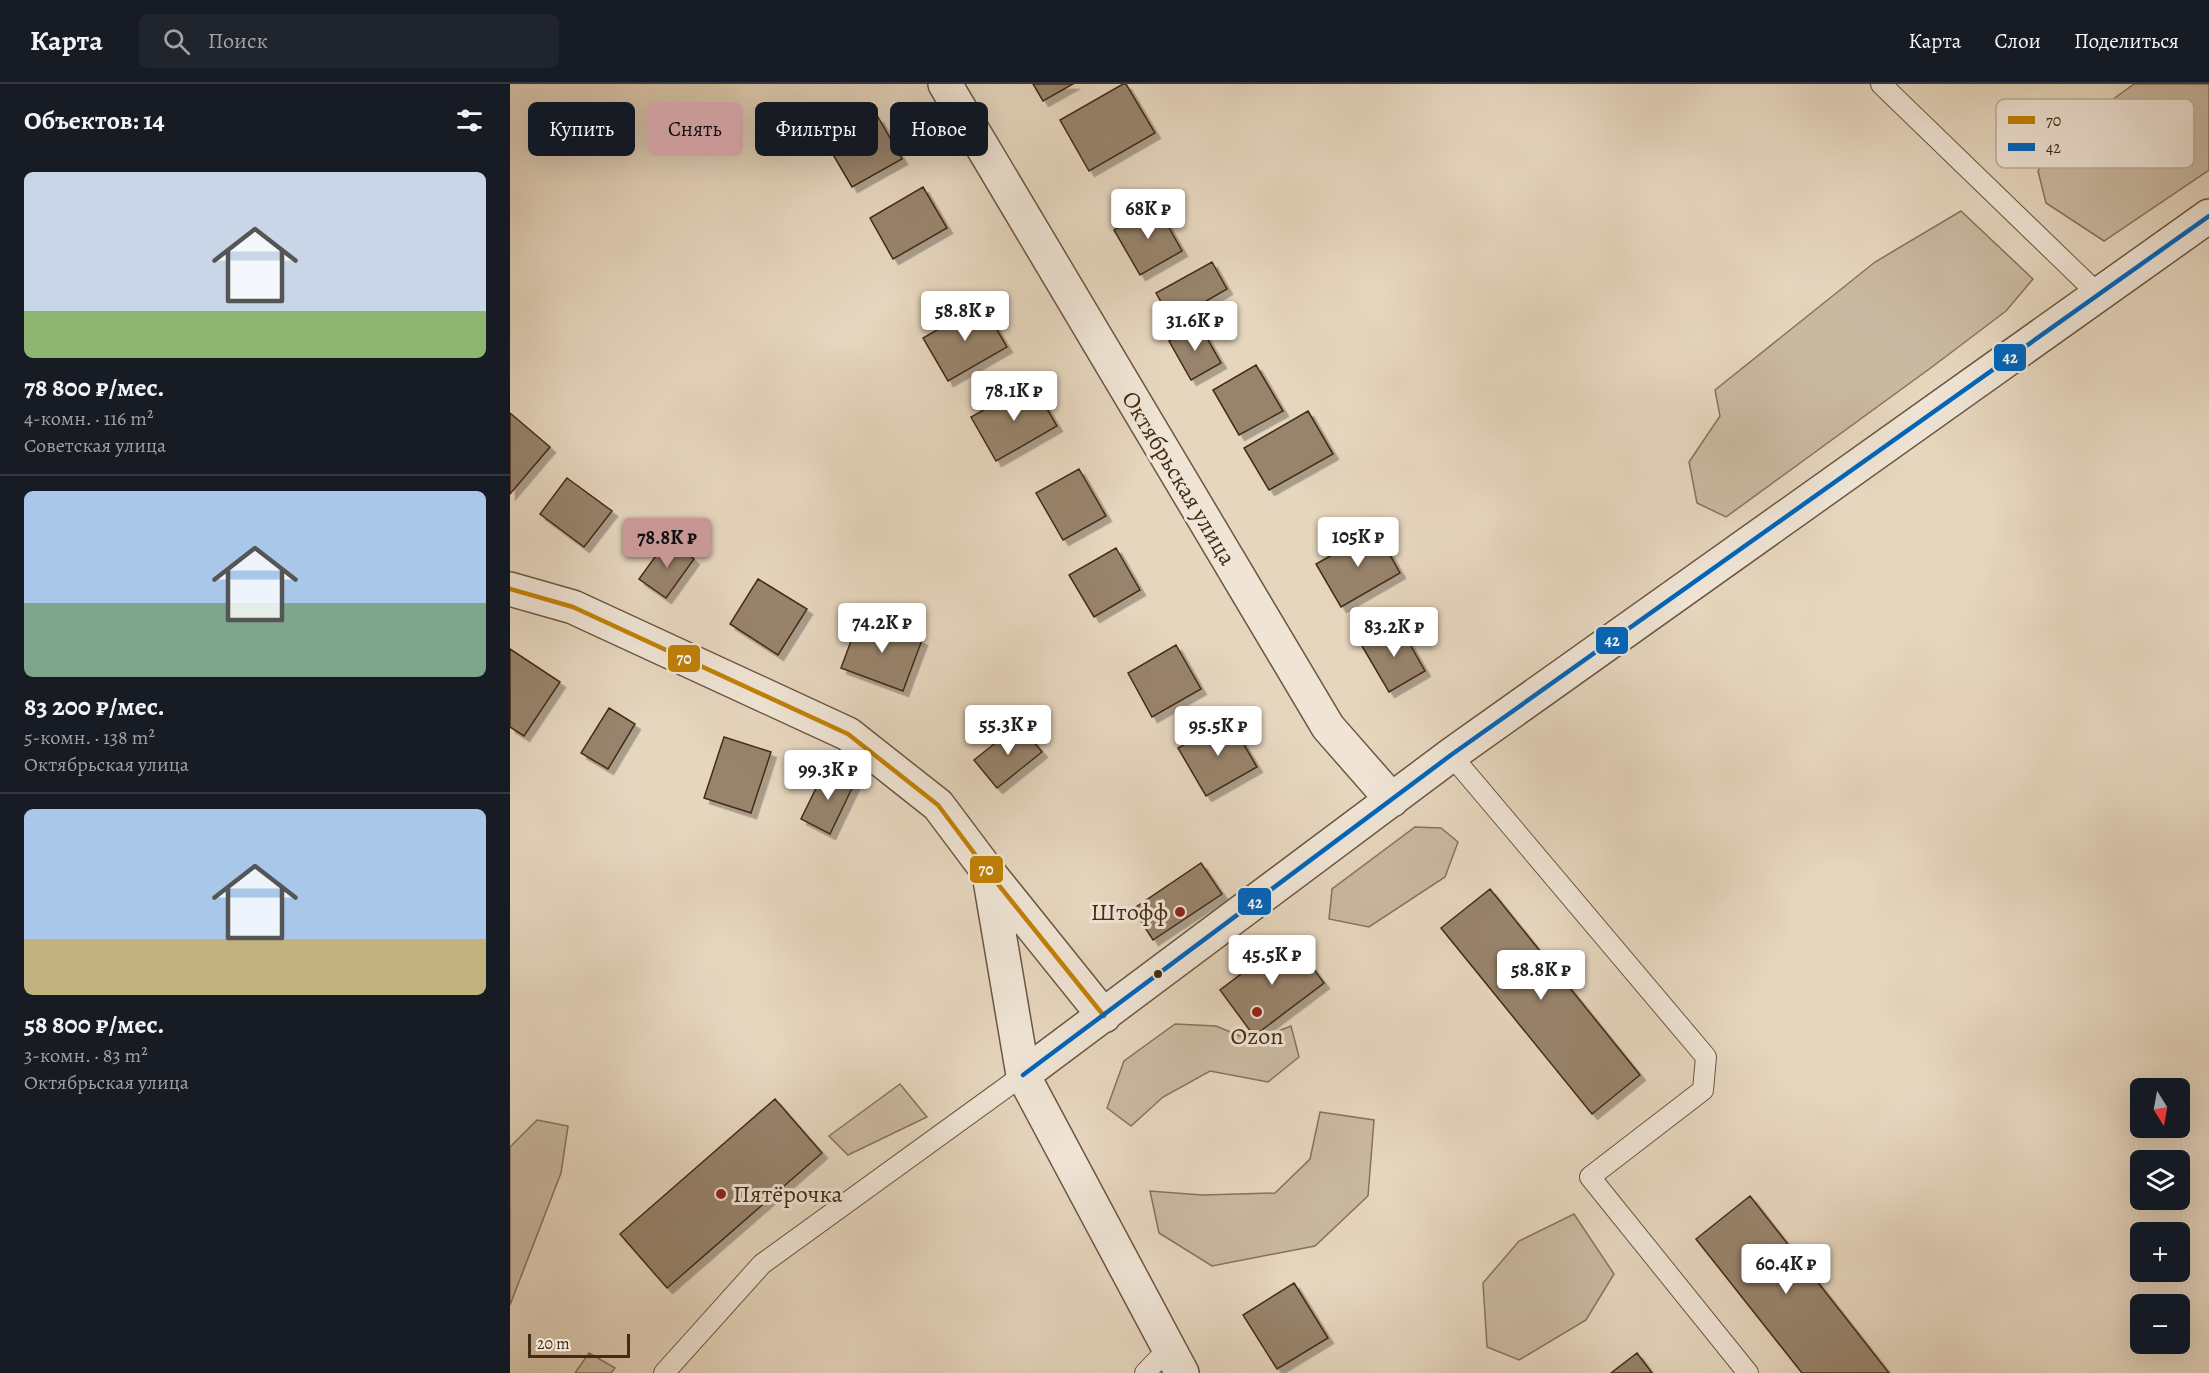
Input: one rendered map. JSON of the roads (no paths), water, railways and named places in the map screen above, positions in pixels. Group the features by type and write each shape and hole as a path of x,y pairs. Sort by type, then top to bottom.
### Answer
{"street":[{"name":"Октябрьская улица","path":"945,84 1328,727 1392,800"},
{"path":"1023,1075 1451,755 2209,216"},
{"path":"510,589 573,607 848,734 938,805 989,873 1104,1016"},
{"path":"989,873 1023,1075 1175,1360"}],"lane":[{"path":"1881,84 2099,295"},
{"path":"1451,755 1706,1057 1703,1090 1590,1177 1748,1373"},
{"path":"664,1373 762,1264 1023,1075"},
{"path":"1145,1373 1175,1360"}],"place":[{"name":"Штофф","path":"1180,912"},
{"name":"Ozon","path":"1257,1012"},
{"name":"Пятёрочка","path":"721,1194"}]}
